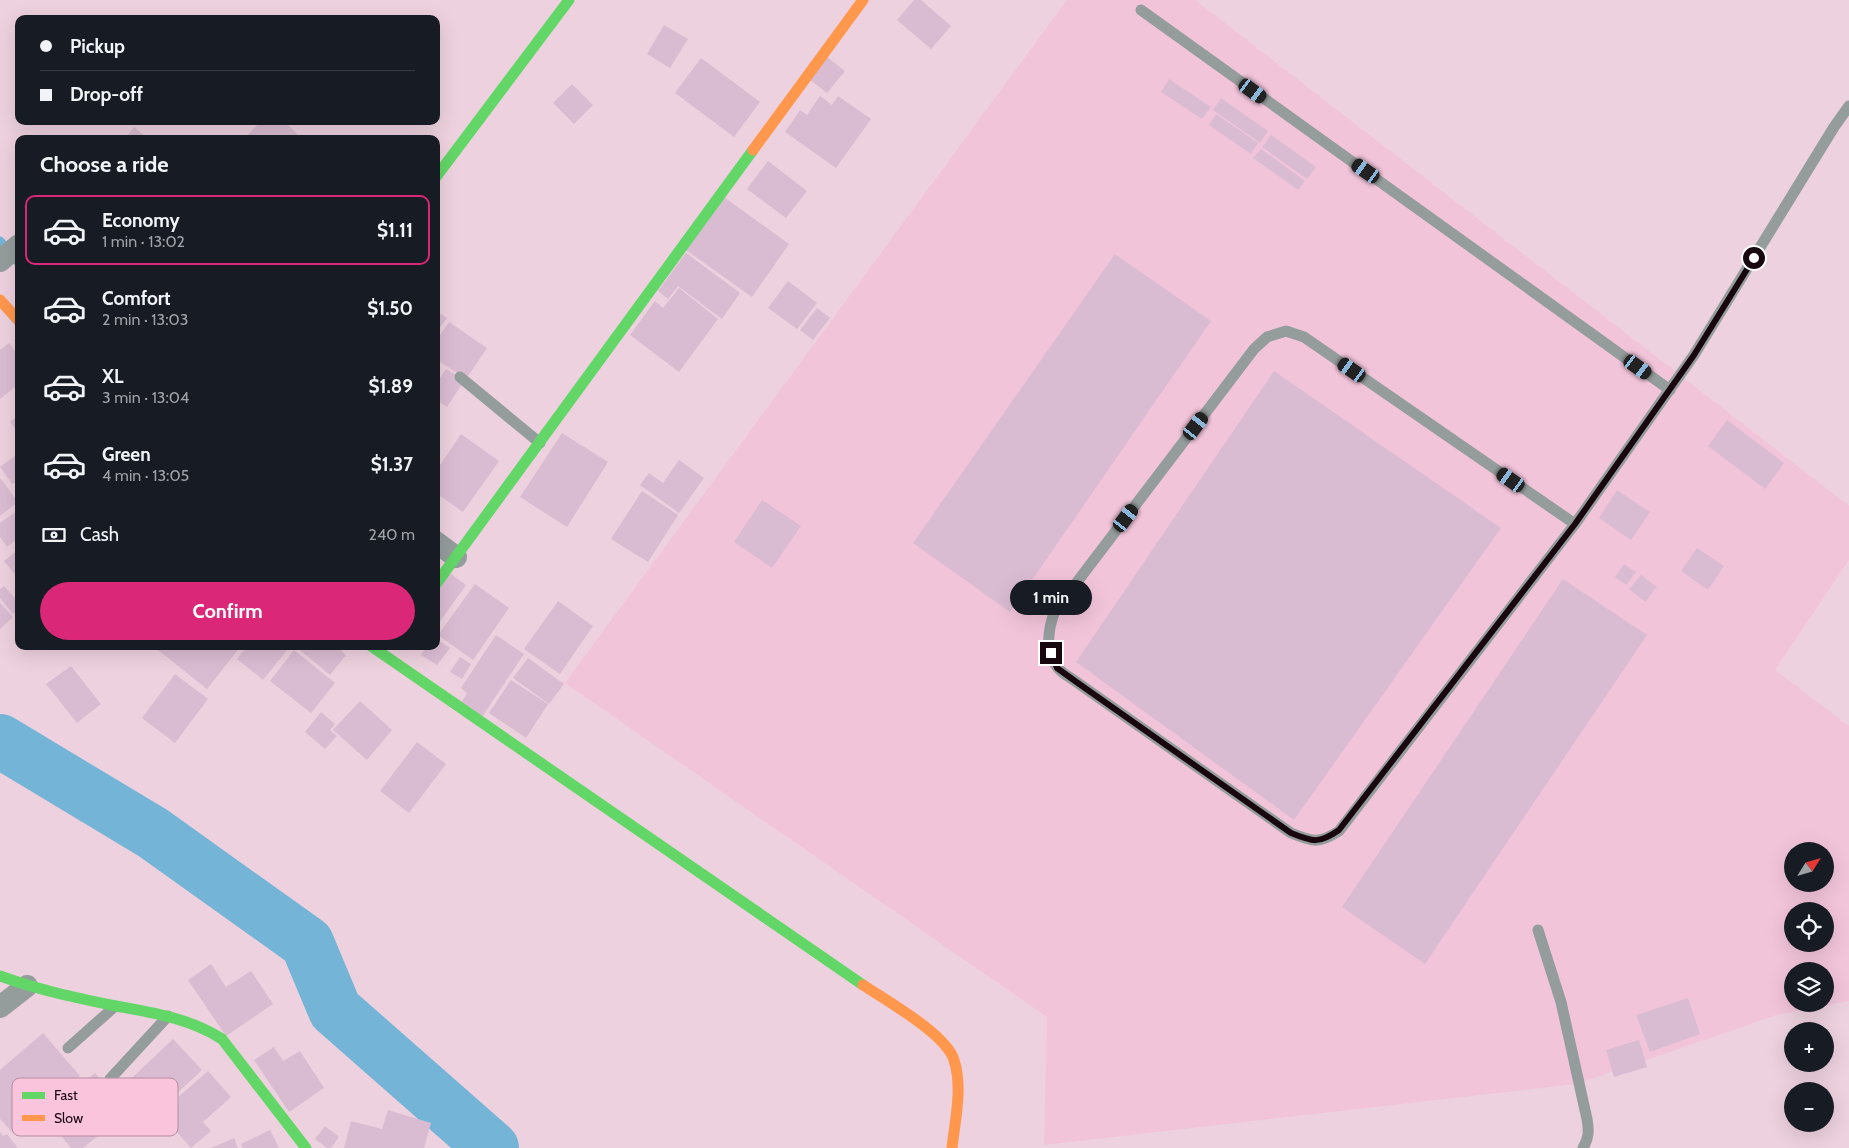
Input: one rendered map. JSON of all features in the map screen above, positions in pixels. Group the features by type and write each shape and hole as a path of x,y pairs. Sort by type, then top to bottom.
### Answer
{"street":[{"path":"440,172 569,0"},
{"path":"440,579 863,0"},
{"path":"0,261 15,248"},
{"path":"0,300 15,317"},
{"path":"440,545 456,557"},
{"path":"383,650 933,1033 949,1048 956,1066 957,1079 952,1148"},
{"path":"0,976 27,986 169,1015 193,1022 212,1031 222,1039 306,1148"},
{"path":"0,1007 27,986"}],"lane":[{"path":"1141,10 1670,390"},
{"path":"1575,524 1304,337 1286,331 1267,337 1254,349 1055,611 1050,622 1048,635 1051,653 1057,668 1291,833 1307,840 1325,840 1339,830 1575,524 1694,355 1849,106"},
{"path":"460,377 540,443"},
{"path":"1538,930 1561,1002 1587,1119 1589,1132 1587,1142 1583,1148"},
{"path":"68,1048 116,1005"},
{"path":"111,1078 169,1015"}],"shaded area":[{"path":"1067,0 1195,0 1849,506 1849,560 1775,670 1849,726 1849,1001 1834,1004 1834,962 1784,962 1784,1012 1791,1012 1576,1084 1044,1145 1047,1017 565,683"}],"building":[{"path":"914,0 921,0 951,26 931,49 897,20"},
{"path":"664,25 688,39 670,68 647,54"},
{"path":"827,57 845,71 827,93 809,79"},
{"path":"701,58 760,102 734,137 675,93"},
{"path":"1169,79 1211,107 1202,119 1161,92"},
{"path":"572,84 593,105 574,124 553,103"},
{"path":"820,96 832,105 838,96 871,119 836,168 785,132 800,110 807,115"},
{"path":"1221,98 1268,131 1260,143 1213,110"},
{"path":"1216,114 1258,143 1251,154 1209,125"},
{"path":"257,125 288,125 298,135 248,135"},
{"path":"134,127 143,135 128,135"},
{"path":"1271,135 1316,167 1307,179 1262,147"},
{"path":"1261,149 1305,181 1298,190 1253,158"},
{"path":"768,161 807,191 786,218 747,189"},
{"path":"724,197 789,244 752,297 686,250"},
{"path":"686,253 740,293 722,319 678,286 668,299 658,291"},
{"path":"1115,254 1211,321 1010,612 913,543"},
{"path":"788,281 817,303 797,329 768,308"},
{"path":"679,288 718,319 679,372 630,335 655,301 663,308"},
{"path":"817,308 830,318 813,340 800,330"},
{"path":"440,314 447,318 440,328"},
{"path":"449,322 487,348 466,379 440,362 440,335"},
{"path":"9,343 15,351 15,387 0,399 0,350"},
{"path":"446,369 456,375 454,378 462,384 447,407 440,403 440,378"},
{"path":"1274,371 1501,528 1294,820 1076,662"},
{"path":"15,418 15,429 10,422"},
{"path":"1727,420 1784,463 1765,489 1708,446"},
{"path":"562,433 608,462 567,527 520,497"},
{"path":"461,434 499,461 463,512 440,496 440,465"},
{"path":"15,456 15,482 12,484 0,467"},
{"path":"679,460 704,478 679,513 640,485 649,473 663,483"},
{"path":"0,478 15,498 15,504 0,516"},
{"path":"1617,490 1650,512 1631,540 1599,518"},
{"path":"642,491 678,515 648,562 611,539"},
{"path":"762,500 801,526 772,568 734,542"},
{"path":"15,512 15,541 7,547 0,537 0,523"},
{"path":"1697,548 1724,566 1708,590 1681,571"},
{"path":"15,552 15,574 4,561"},
{"path":"1624,564 1636,572 1626,585 1615,577"},
{"path":"447,571 466,585 440,621 440,581"},
{"path":"1641,575 1657,587 1645,602 1629,589"},
{"path":"1563,579 1647,635 1425,964 1342,907"},
{"path":"475,584 509,608 473,660 440,636 440,632"},
{"path":"4,586 15,598 15,612 13,614 0,598 0,589"},
{"path":"558,601 593,626 560,674 524,649"},
{"path":"0,603 13,617 0,629"},
{"path":"496,635 524,654 482,717 461,703 467,693 461,688"},
{"path":"440,642 450,648 437,665 421,655 424,650 440,650"},
{"path":"158,650 238,650 207,689"},
{"path":"244,650 287,650 263,680 237,659"},
{"path":"294,650 335,683 311,713 270,681"},
{"path":"300,650 340,650 346,655 330,675"},
{"path":"460,657 471,664 462,679 450,672"},
{"path":"528,658 564,684 549,704 513,678"},
{"path":"71,666 101,704 77,723 46,684"},
{"path":"175,674 208,699 175,743 142,718"},
{"path":"511,680 548,704 526,738 489,713"},
{"path":"360,701 392,730 367,760 333,730"},
{"path":"321,712 335,724 330,730 337,736 325,749 305,732"},
{"path":"417,742 446,764 409,813 380,791"},
{"path":"211,964 226,987 251,971 273,1004 226,1036 188,980"},
{"path":"1688,998 1700,1034 1650,1052 1636,1015"},
{"path":"43,1033 80,1076 78,1078 12,1078 12,1132 0,1119 0,1070"},
{"path":"173,1039 202,1070 178,1092 178,1078 132,1078"},
{"path":"1639,1040 1647,1067 1614,1077 1606,1050"},
{"path":"274,1047 283,1061 300,1051 324,1088 289,1112 254,1060"},
{"path":"208,1071 231,1097 203,1122 211,1131 191,1148 178,1133 178,1097"},
{"path":"95,1073 99,1078 89,1078"},
{"path":"388,1110 431,1123 424,1148 344,1148 351,1121 382,1129"},
{"path":"325,1126 339,1137 331,1148 327,1148 315,1139"},
{"path":"270,1130 279,1148 243,1148 241,1144"},
{"path":"0,1132 3,1136 7,1134 18,1148 0,1148"},
{"path":"61,1136 98,1136 83,1148 71,1148"},
{"path":"234,1138 238,1148 211,1148"}],"waterway":[{"path":"0,241 15,258"},
{"path":"0,741 153,833 307,943 335,1010 492,1148"}],"traffic: fast":[{"path":"440,172 569,0"},
{"path":"440,579 753,150"},
{"path":"377,650 863,985"},
{"path":"0,976 87,1000 171,1017 210,1032 222,1039 306,1148"}],"traffic: slow":[{"path":"753,150 863,0"},
{"path":"0,300 15,317"},
{"path":"863,985 928,1029 949,1050 954,1060 958,1082 958,1104 952,1148"}],"route":[{"path":"1051,653 1057,668 1291,833 1307,840 1325,840 1339,830 1575,524 1694,355 1754,258"}]}
